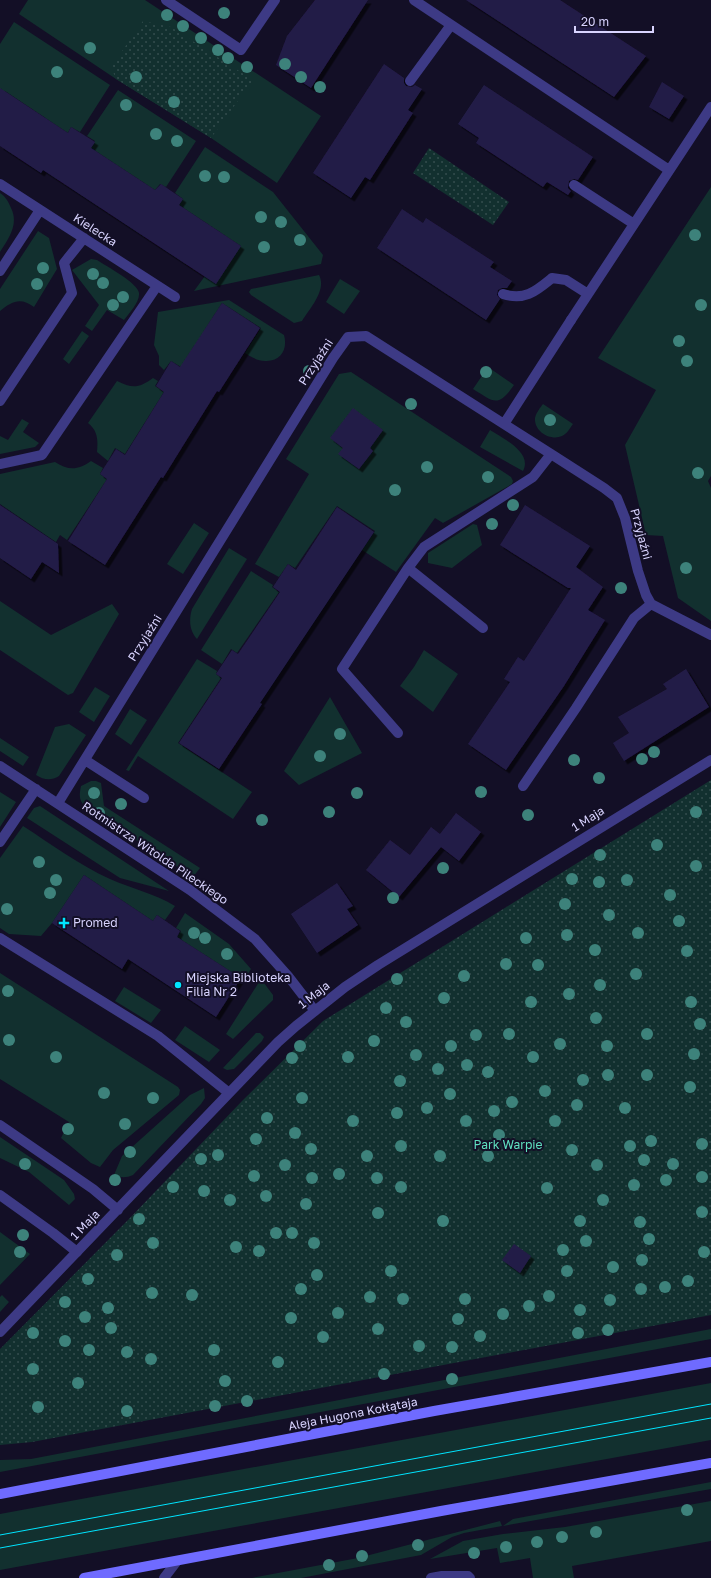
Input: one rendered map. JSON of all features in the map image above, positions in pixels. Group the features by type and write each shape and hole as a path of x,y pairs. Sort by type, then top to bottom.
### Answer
{"main road":[{"name":"Aleja Hugona Kołłątaja","path":"0,1494 427,1413 711,1362"},
{"path":"84,1578 711,1463"}],"street":[{"path":"166,0 241,50 275,0"},
{"path":"414,0 670,170"},
{"path":"410,81 451,25"},
{"path":"504,424 711,107"},
{"name":"Kielecka","path":"0,184 175,297"},
{"path":"574,185 634,224"},
{"path":"0,271 40,210"},
{"path":"0,401 72,293 64,263 84,238"},
{"path":"503,294 513,297 530,295 552,278 566,280 588,294"},
{"path":"0,464 42,455 157,286"},
{"name":"Przyjaźni","path":"58,803 328,365 348,338 366,336 604,488 616,498 625,518 638,571 646,595 651,604"},
{"path":"398,732 342,669 408,568 424,547 533,477 551,454"},
{"path":"408,568 483,628"},
{"path":"523,786 576,708 634,618 651,604 711,635"},
{"path":"85,760 144,798"},
{"name":"1 Maja","path":"0,1332 278,1042 315,1010 345,987 378,965 711,760"},
{"name":"Rotmistrza Witolda Pileckiego","path":"0,766 190,890 255,939 288,976 315,1010"},
{"path":"0,842 36,790"},
{"path":"0,938 158,1036 230,1092"},
{"path":"0,1125 93,1189 118,1210"},
{"path":"0,1195 77,1252"},
{"path":"164,1578 177,1561"},
{"path":"430,1578 442,1576 468,1576 470,1578"}],"green space":[{"path":"28,0 145,0 321,116 277,183 211,138 116,79 19,14"},
{"path":"143,21 171,27 253,80 211,138 116,79 111,67"},
{"path":"14,22 110,85 80,132 71,127 68,133 5,91 0,99 0,44"},
{"path":"118,90 196,141 166,187 160,184 155,190 91,148 95,141 87,136"},
{"path":"205,147 273,192 323,255 321,264 194,291 205,276 241,246 179,205 183,199 175,193"},
{"path":"429,148 509,202 493,225 413,173"},
{"path":"711,187 711,476 708,481 711,488 711,621 678,598 663,536 646,535 625,445 656,390 598,358"},
{"path":"0,193 9,203 14,220 12,231 0,252"},
{"path":"38,231 49,238 57,269 34,307 21,301 13,303 0,311 0,289"},
{"path":"91,259 97,260 121,275 133,284 139,293 136,304 124,320 107,310 92,331 85,326 99,305 72,270"},
{"path":"319,275 321,287 313,305 302,321 294,323 251,295 249,292 251,289"},
{"path":"340,279 360,291 344,314 326,302"},
{"path":"229,300 284,335 284,350 279,357 271,361 262,361 245,353 261,328 222,303 181,367 171,361 164,370 159,365 159,356 154,345 158,312"},
{"path":"82,331 89,336 69,364 63,359"},
{"path":"488,367 514,385 500,400 491,400 473,389"},
{"path":"351,372 511,477 513,481 512,484 443,523 435,518 396,572 362,550 375,531 337,506 295,568 288,564 279,577 255,564 309,474 286,459 339,374"},
{"path":"153,378 158,381 155,386 164,392 125,454 115,448 108,461 97,452 97,436 94,429 88,423 117,381 127,385 136,386 144,384"},
{"path":"543,404 573,424 564,435 558,437 548,436 537,427 535,418 537,412"},
{"path":"22,419 29,423 23,432 39,443 35,447 0,454 0,436 8,440"},
{"path":"490,430 515,446 520,452 524,458 525,464 523,471 480,447"},
{"path":"91,461 103,468 100,474 107,479 67,540 60,535 56,542 0,504 0,474 55,462 65,467 78,468"},
{"path":"194,523 209,533 183,574 167,564"},
{"path":"473,524 477,525 482,545 452,568 428,563 428,553"},
{"path":"229,548 247,559 197,639 192,632 190,624 192,609"},
{"path":"251,571 273,585 272,587 279,592 237,653 231,649 222,664 201,650"},
{"path":"0,601 51,635 112,604 119,614 73,693 68,695 0,650"},
{"path":"424,650 458,674 433,712 400,686"},
{"path":"197,659 217,671 216,674 221,678 178,743 252,792 233,819 138,756 129,771 126,770"},
{"path":"95,687 110,696 94,722 79,712"},
{"path":"330,697 362,753 299,785 284,771"},
{"path":"130,709 147,720 131,745 115,734"},
{"path":"69,724 86,735 59,776 53,779 48,779 36,775 55,727"},
{"path":"0,738 29,757 23,766 0,751"},
{"name":"Park Warpie","path":"711,780 711,1315 32,1442 0,1445 0,1349 129,1219 243,1100 323,1021"},
{"path":"91,781 101,783 104,806 200,868 193,877 85,807 80,798 81,786"},
{"path":"0,792 16,802 0,827"},
{"path":"40,806 169,891 120,878 27,818 34,808"},
{"path":"23,826 76,861 118,882 175,906 165,920 157,915 153,921 84,875 52,923 41,936 9,934 0,928 0,858"},
{"path":"185,913 229,944 251,969 244,980 177,937 181,931 176,928"},
{"path":"0,973 178,1087 180,1090 179,1095 113,1150 100,1167 91,1163 61,1138 69,1122 0,1079"},
{"path":"261,979 273,995 273,1000 233,1039 226,1034"},
{"path":"124,987 161,1010 151,1023 115,1001"},
{"path":"185,1026 220,1050 209,1062 175,1040"},
{"path":"256,1033 260,1033 264,1037 262,1041 234,1069 227,1070 223,1068"},
{"path":"204,1088 205,1098 201,1104 133,1175 128,1177 119,1177 114,1175 122,1156 190,1095"},
{"path":"0,1137 64,1180 74,1194 75,1199 69,1205 29,1172 0,1158"},
{"path":"0,1232 30,1254 0,1285"},
{"path":"2,1295 9,1302 0,1312 0,1297"},
{"path":"711,1329 711,1339 0,1472 0,1460 31,1459"},
{"path":"711,1383 711,1440 0,1570 0,1514"},
{"path":"711,1482 711,1489 503,1526 513,1519"},
{"path":"711,1501 711,1541 572,1566 574,1578 533,1578 530,1558 500,1563 497,1548 430,1559 463,1541 503,1534 565,1527"},
{"path":"500,1521 502,1526 464,1533 452,1537 421,1555 301,1578 252,1578 358,1558"}],"building":[{"path":"315,0 368,0 311,88 276,65 287,36"},
{"path":"466,0 560,0 646,56 614,97"},
{"path":"384,64 404,78 404,83 406,86 412,87 415,85 422,89 408,110 413,113 370,180 365,177 351,198 313,173"},
{"path":"662,82 684,96 669,119 649,107"},
{"path":"484,85 593,157 578,180 574,179 569,181 568,188 571,191 568,195 547,182 543,187 476,143 479,138 458,124"},
{"path":"0,88 68,133 71,127 95,142 91,148 155,190 161,184 183,199 179,205 241,246 216,284 43,170 41,173 0,146"},
{"path":"402,209 423,223 426,218 494,262 490,267 512,281 507,288 498,290 497,295 500,299 486,320 377,248"},
{"path":"222,303 260,328 219,392 217,391 163,478 161,477 105,565 68,541 107,479 100,474 116,449 125,455 164,392 156,386 171,361 180,367"},
{"path":"353,408 383,430 370,448 373,451 359,469 338,454 343,448 330,438"},
{"path":"0,505 58,544 59,573 42,562 31,579 0,558"},
{"path":"525,505 590,546 576,567 603,587 588,610 605,620 564,686 506,770 468,744 510,682 504,679 518,657 524,661 571,588 568,588 500,545"},
{"path":"337,507 374,532 260,703 262,704 219,769 179,743 222,678 216,674 232,650 238,654 280,592 273,587 288,564 296,570"},
{"path":"686,669 709,707 624,761 613,743 629,733 618,717 667,689 663,684"},
{"path":"456,813 481,832 459,861 441,847 399,897 366,870 390,840 410,855 431,827 440,834"},
{"path":"84,875 153,921 157,915 180,931 177,937 241,978 216,1017 128,959 122,969 52,923"},
{"path":"337,883 353,906 347,909 358,925 317,953 291,914"},
{"path":"514,1244 531,1256 520,1273 502,1260"}],"tram line":[{"path":"0,1535 711,1404"},
{"path":"0,1548 711,1418"}],"place":[{"name":"Promed","path":"64,923"},
{"name":"Miejska Biblioteka Filia Nr 2","path":"178,985"}]}
